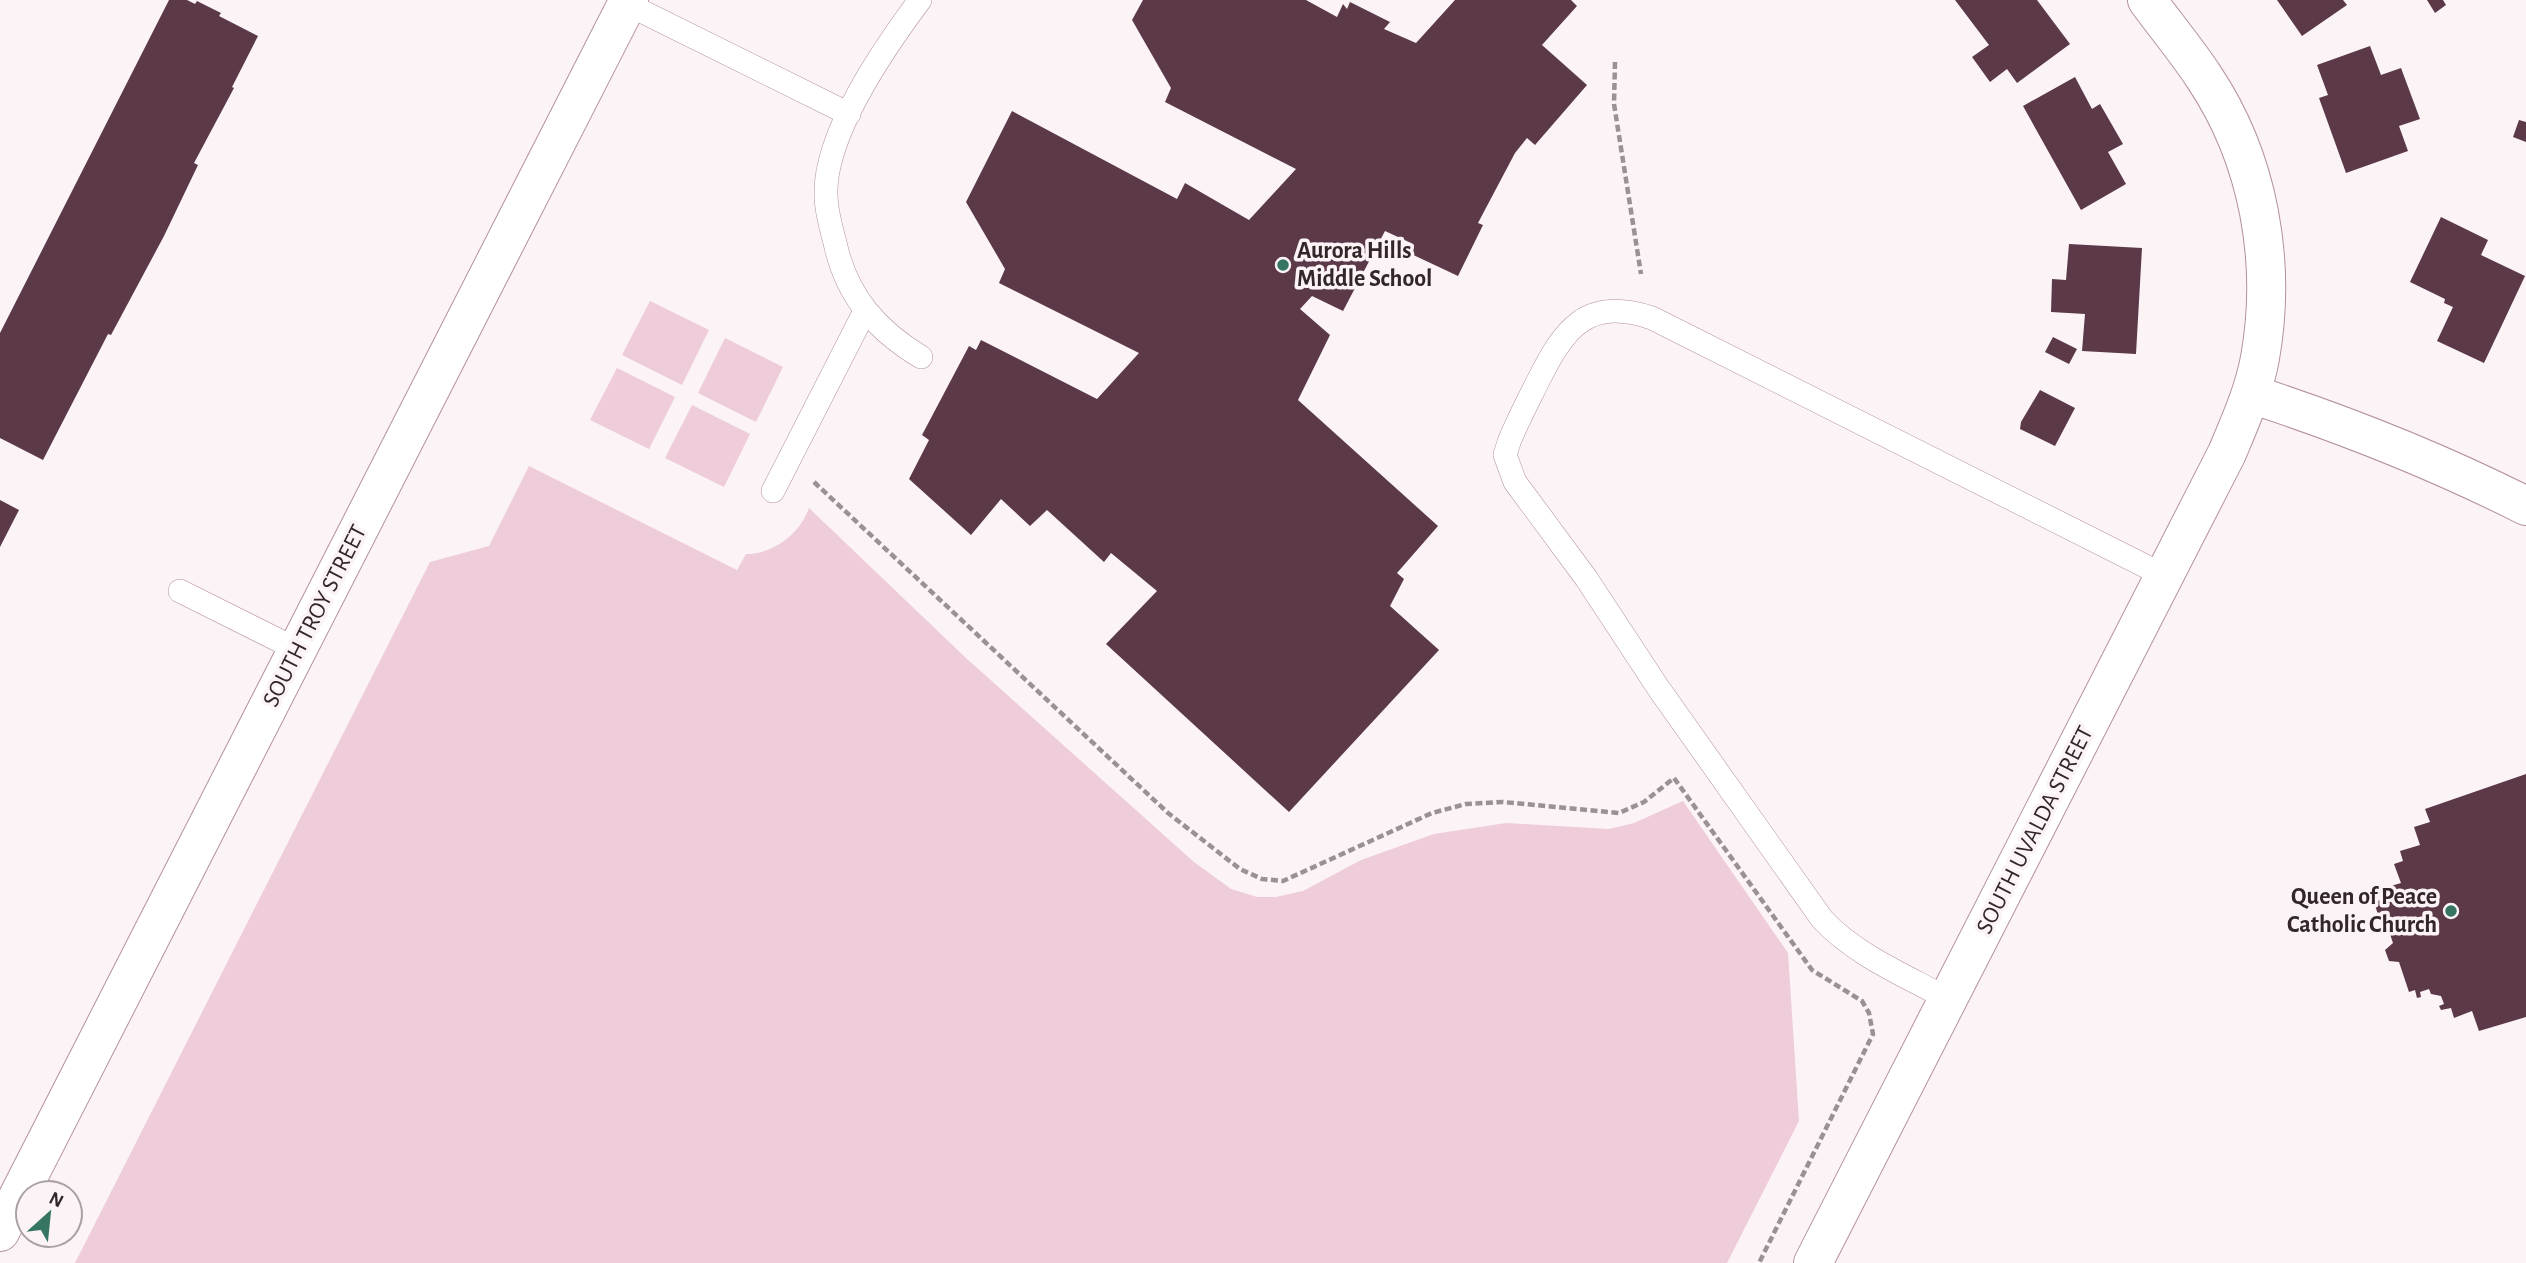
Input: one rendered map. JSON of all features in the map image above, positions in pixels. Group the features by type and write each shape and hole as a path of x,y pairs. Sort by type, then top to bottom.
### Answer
{"street":[{"name":"SOUTH UVALDA STREET","path":"1814,1263 2227,453 2251,394 2260,358 2267,301 2265,242 2254,185 2233,130 2205,79 2147,0"},
{"name":"SOUTH TROY STREET","path":"0,1232 626,1"},
{"path":"2251,394 2356,428 2463,474 2526,506"}],"lane":[{"path":"920,0 885,51 849,114 829,166 826,195 840,263 865,311 888,336 921,358"},
{"path":"626,1 849,114"},
{"path":"1948,999 1859,950 1835,933 1822,919 1659,690 1586,578 1515,482 1505,455 1513,432 1562,337 1591,314 1619,310 1662,322 2165,576"},
{"path":"772,491 865,311"},
{"path":"180,590 298,650"}],"path":[{"path":"1615,62 1614,104 1641,274"},
{"path":"790,459 1168,813 1240,869 1262,879 1283,881 1432,813 1466,804 1525,803 1619,813 1644,802 1674,778 1811,970 1856,994 1868,1009 1872,1022 1873,1034 1759,1263"}],"shaded area":[{"path":"650,301 709,330 682,385 622,355"},
{"path":"725,338 783,367 756,422 698,393"},
{"path":"617,368 675,397 649,449 590,420"},
{"path":"692,405 750,434 724,487 665,458"},
{"path":"529,466 737,570 746,554 766,550 784,541 799,526 809,508 967,659 1194,862 1231,889 1257,897 1276,897 1303,891 1361,860 1434,834 1506,823 1609,829 1634,823 1683,801 1788,953 1799,1121 1727,1263 75,1263 430,562 489,546"}],"building":[{"path":"169,0 187,0 195,4 197,1 258,36 194,163 198,165 164,236 111,335 108,334 43,460 0,438 0,333"},
{"path":"1143,0 1306,0 1337,17 1343,4 1347,9 1350,2 1390,22 1384,29 1416,43 1455,0 1571,0 1577,6 1542,45 1587,85 1535,145 1527,138 1515,153 1478,223 1483,225 1458,276 1407,252 1411,243 1385,231 1343,311 1312,296 1300,309 1330,335 1298,400 1438,526 1397,573 1404,579 1390,606 1439,650 1289,812 1106,644 1157,591 1111,553 1104,562 1047,510 1030,526 1001,499 971,535 909,479 929,440 922,435 969,346 976,350 981,340 1097,399 1139,353 999,283 1005,269 966,202 1012,111 1177,199 1185,183 1249,220 1296,169 1165,102 1171,88 1132,20"},
{"path":"1955,0 2037,0 2070,44 2017,83 2007,69 1990,82 1972,57 1989,45"},
{"path":"2277,0 2343,0 2347,5 2302,36"},
{"path":"2427,0 2443,0 2446,5 2435,13"},
{"path":"2370,46 2381,75 2401,68 2420,119 2399,126 2408,151 2346,173 2319,98 2328,95 2317,65"},
{"path":"2075,77 2092,109 2100,104 2123,144 2108,152 2126,184 2081,210 2023,106"},
{"path":"2519,120 2526,122 2526,142 2513,137"},
{"path":"2441,217 2488,240 2481,255 2525,276 2484,363 2437,341 2453,307 2444,303 2445,299 2410,282"},
{"path":"2069,244 2142,248 2136,354 2082,351 2085,314 2051,312 2052,279 2066,280"},
{"path":"2053,337 2077,349 2069,364 2045,352"},
{"path":"2040,390 2075,408 2055,446 2020,429 2021,422"},
{"path":"0,500 19,510 0,547"},
{"name":"Queen of Peace Catholic Church","path":"2526,774 2526,1017 2479,1031 2472,1011 2454,1018 2451,1008 2441,1010 2439,1006 2444,1004 2441,996 2431,994 2429,989 2420,992 2421,997 2417,998 2415,990 2409,992 2399,962 2389,961 2385,950 2393,943 2385,919 2380,921 2374,902 2387,898 2384,888 2401,883 2394,864 2403,861 2400,851 2420,845 2414,827 2430,822 2425,809"}],"place":[{"name":"Aurora Hills Middle School","path":"1283,265"},
{"name":"Queen of Peace Catholic Church","path":"2451,911"}]}
